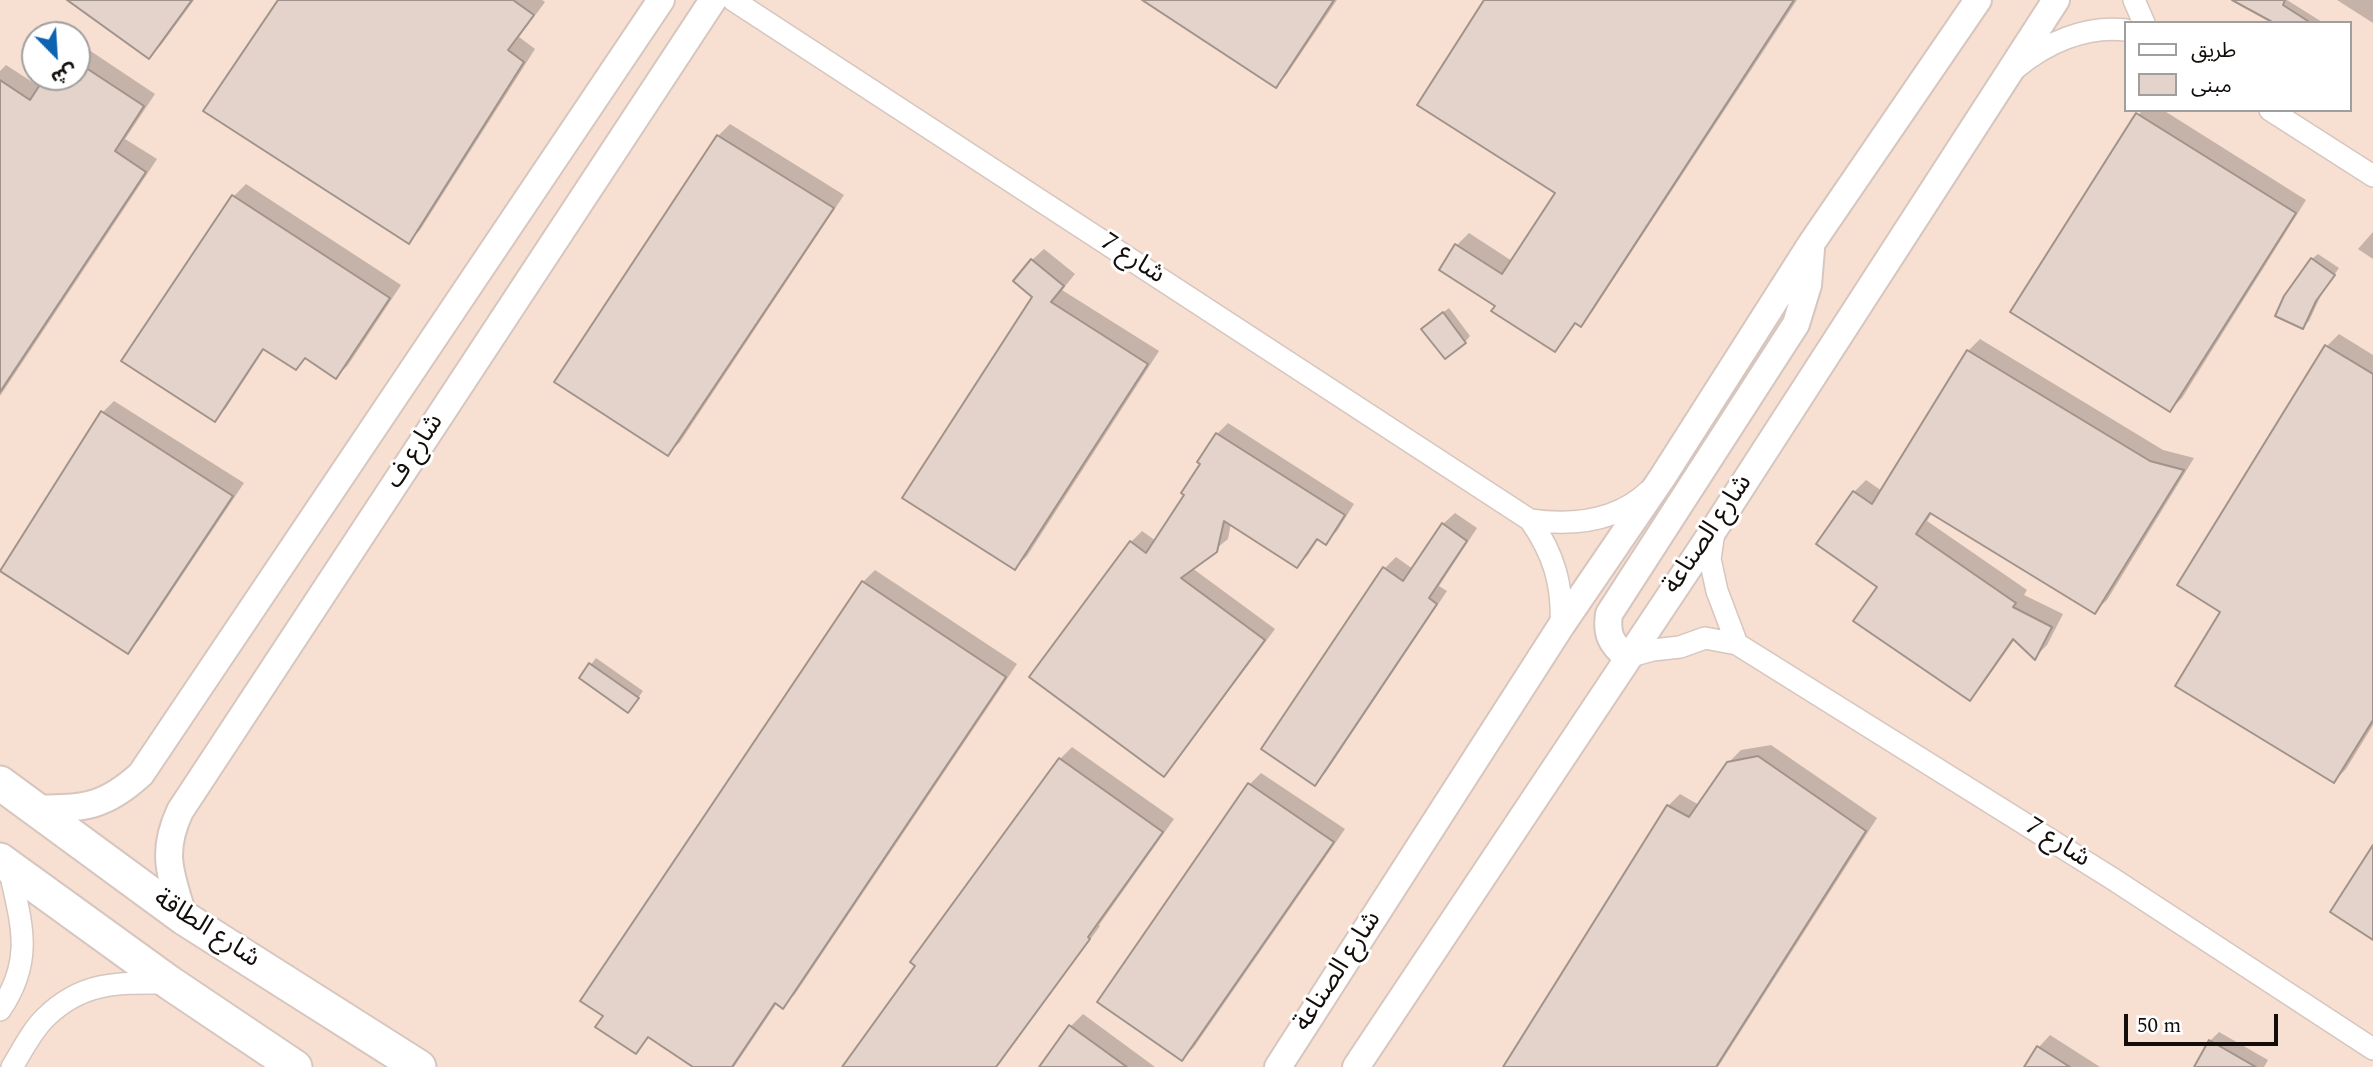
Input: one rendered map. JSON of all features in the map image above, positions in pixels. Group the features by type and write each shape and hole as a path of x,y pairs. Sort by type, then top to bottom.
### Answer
{"main road":[{"name":"شارع الطاقة","path":"0,783 184,918 419,1067"},
{"path":"4,864 170,983 295,1067"}],"street":[{"name":"شارع ف","path":"32,808 69,808 97,804 121,792 141,774 661,0"},
{"name":"شارع ف","path":"184,918 168,861 169,834 180,811 713,0"},
{"name":"شارع 7","path":"733,0 1530,520 1553,559 1562,603 1561,625"},
{"name":"شارع الصناعة","path":"1356,1067 1715,528 2056,0"},
{"path":"2134,0 2143,21"},
{"name":"شارع الصناعة","path":"1279,1067 1561,625 1662,478 1811,244 1969,7"},
{"path":"2009,74 2032,54 2059,40 2089,32 2124,30"},
{"path":"2273,112 2373,176"},
{"path":"1627,657 1610,640 1607,628 1609,614 1796,324 1808,285 1811,244"},
{"name":"شارع 7","path":"1530,520 1560,524 1588,522 1616,513 1641,498 1662,478"},
{"path":"1715,528 1710,559 1720,600 1737,644"},
{"name":"شارع 7","path":"1627,657 1680,647 1705,638 1737,644 2113,879 2373,1049"},
{"path":"0,1010 10,996 22,967 23,938 4,864"},
{"path":"12,1067 44,1018 66,1000 96,986 170,983"}],"shaded area":[{"path":"0,0 2373,0 2373,1067 0,1067"}],"building":[{"path":"67,0 192,0 149,59"},
{"path":"278,0 513,0 534,15 508,50 524,62 409,244 203,111"},
{"path":"1142,0 1334,0 1276,88"},
{"path":"1484,0 1794,0 1581,327 1575,323 1555,352 1491,311 1495,306 1439,270 1455,244 1502,274 1555,193 1417,105"},
{"path":"2232,0 2285,0 2283,5 2308,21 2270,21"},
{"path":"91,71 144,106 115,151 146,172 0,392 0,80 30,100 36,91 91,91"},
{"path":"2136,113 2296,213 2170,412 2010,312"},
{"path":"717,135 834,208 668,456 554,382"},
{"path":"232,195 390,298 336,379 305,358 296,370 263,349 215,422 121,361"},
{"path":"2311,258 2335,275 2316,301 2303,329 2275,316 2284,296"},
{"path":"1031,259 1064,286 1051,302 1148,364 1015,570 902,498 1032,297 1013,281"},
{"path":"1443,312 1466,343 1445,359 1421,329"},
{"path":"2325,345 2373,374 2373,720 2334,783 2175,686 2220,612 2177,585"},
{"path":"1967,350 2150,461 2184,470 2095,614 1930,513 1916,534 2016,603 2013,607 2052,627 2035,660 2013,639 1970,701 1853,621 1877,587 1816,544 1853,491 1872,504"},
{"path":"101,411 233,496 128,654 0,571"},
{"path":"1216,433 1345,515 1326,545 1317,539 1297,568 1224,521 1217,552 1181,578 1265,640 1164,777 1029,677 1130,541 1146,553 1184,495 1181,493 1200,464 1197,462"},
{"path":"1442,523 1467,541 1429,598 1437,604 1315,786 1261,749 1383,567 1403,581"},
{"path":"862,581 1006,677 783,1009 775,1003 732,1067 693,1067 648,1037 636,1054 595,1027 603,1016 580,1001"},
{"path":"589,663 639,698 628,713 579,678"},
{"path":"1758,756 1866,831 1716,1067 1503,1067 1667,805 1689,817 1727,762"},
{"path":"1059,758 1163,832 1088,937 1090,939 996,1067 842,1067 915,966 910,962"},
{"path":"1248,783 1334,842 1182,1061 1097,1002"},
{"path":"2373,845 2373,940 2330,912"},
{"path":"1069,1025 1127,1067 1039,1067"},
{"path":"2209,1040 2256,1067 2194,1067"},
{"path":"2037,1046 2070,1067 2024,1067"}]}
